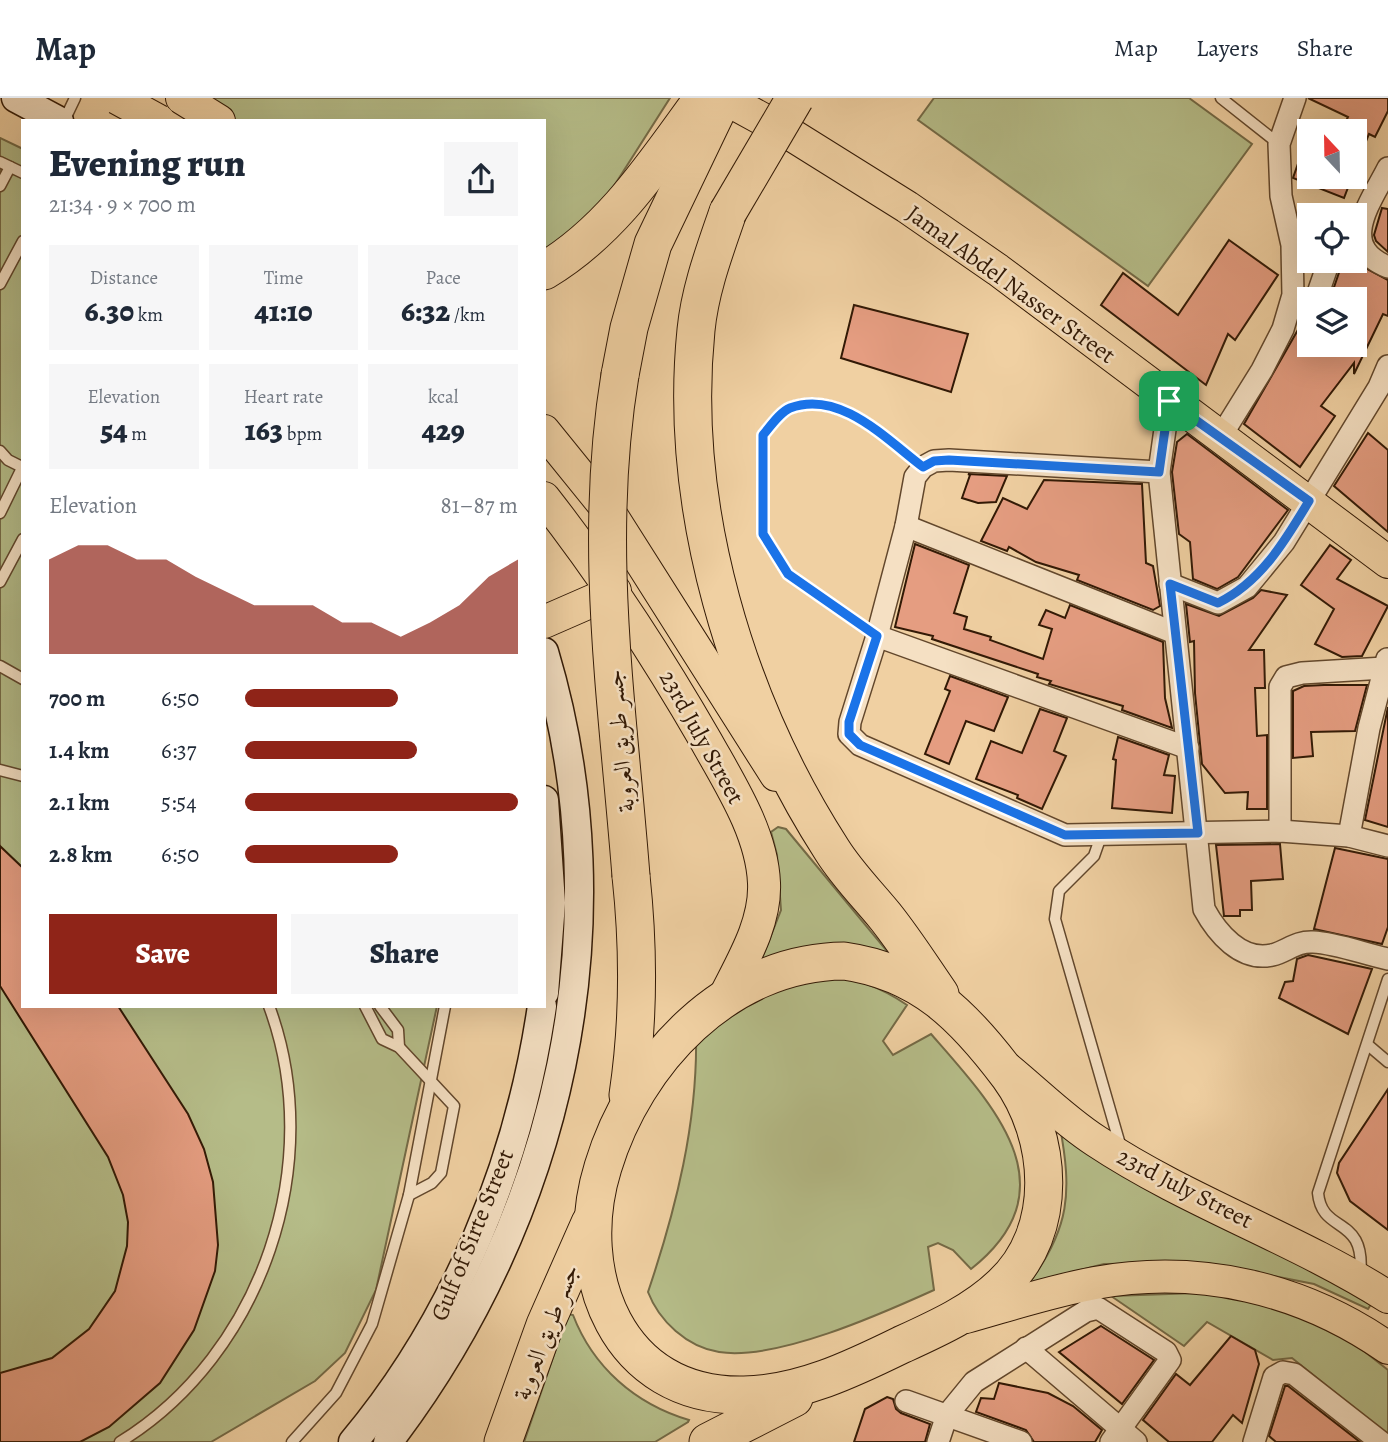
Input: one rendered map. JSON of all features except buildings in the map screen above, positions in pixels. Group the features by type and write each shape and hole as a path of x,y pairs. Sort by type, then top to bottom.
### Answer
{"highway":[{"path":"546,270 567,257 600,229 651,170 703,98"},
{"name":"جسر طريق العروبة","path":"627,1106 639,991 638,934 607,603 605,543 611,434 629,328 653,244 723,98"},
{"path":"768,98 708,272 696,327 692,422 698,495 716,580 757,704 813,819 833,852 908,946 948,1007"},
{"path":"729,212 795,98"},
{"path":"708,1442 951,1321 1000,1288 1012,1275 1030,1246 1042,1214 1044,1175 1031,1116 1017,1087 996,1059 948,1007 921,985 882,969 844,961 790,967 722,1002 671,1042 627,1106 603,1167 591,1222 597,1281 609,1315 630,1347 657,1372 695,1388 747,1395 794,1387 846,1372"},
{"name":"جسر طريق العروبة","path":"503,1442 545,1325 591,1222"}],"main road":[{"path":"16,98 58,119"},
{"path":"117,98 155,119"},
{"path":"138,119 151,98"},
{"path":"169,119 181,98 216,119"},
{"name":"Jamal Abdel Nasser Street","path":"723,98 795,137 907,207 998,270 1169,401 1221,436 1388,562"},
{"name":"23rd July Street","path":"546,433 608,510 760,752 813,819"},
{"name":"23rd July Street","path":"546,501 615,591 660,661 717,761 742,809 759,850 764,883 761,917 722,1002"},
{"path":"546,621 615,591"},
{"name":"Gulf of Sirte Street","path":"388,1442 444,1364 505,1248 528,1190 552,1110 564,1052 576,980 579,916 577,834 571,774 546,661"},
{"path":"546,829 551,903 546,967"},
{"name":"Gulf of Sirte Street","path":"353,1442 411,1367 439,1319 460,1274 499,1179 522,1107 542,1008"},
{"name":"23rd July Street","path":"996,1059 1094,1140 1388,1297"},
{"path":"951,1321 1095,1283 1145,1277 1188,1277 1276,1291 1325,1309 1388,1348"}],"street":[{"path":"1295,98 1279,144 1281,196 1302,287"},
{"path":"1367,204 1388,168"},
{"path":"1367,254 1388,267"},
{"path":"1221,436 1297,308"},
{"path":"1170,584 1218,603 1247,587 1284,542 1388,366"},
{"path":"1169,401 1159,472 1204,909 1214,927 1232,944 1254,957 1273,955 1297,943 1314,942 1388,959"},
{"path":"1159,472 949,460 934,461 923,467 915,478 906,526 877,636 849,722 849,734 860,745 1065,835 1280,831 1349,836 1388,846"},
{"path":"906,526 1175,633"},
{"path":"877,636 1188,748"},
{"path":"1280,831 1280,687 1286,677 1386,663 1369,728 1349,836"},
{"path":"937,1442 947,1415 974,1382 1026,1348 1086,1311 1098,1308 1166,1352 1170,1360 1122,1438 1026,1348"},
{"path":"1254,1442 1274,1377 1283,1373 1294,1374 1381,1442"},
{"path":"906,1401 1021,1442"}],"lane":[{"path":"63,119 75,98"},
{"path":"1221,98 1279,144"},
{"path":"0,186 5,164 21,172"},
{"path":"0,284 21,245"},
{"path":"877,636 788,574 763,534 763,435 788,408 821,403 858,418 923,467"},
{"path":"0,451 8,460 21,465"},
{"path":"0,513 21,470"},
{"path":"11,489 21,493"},
{"path":"0,582 21,543"},
{"path":"0,666 21,679"},
{"path":"0,675 21,680"},
{"path":"0,770 21,775"},
{"path":"1101,836 1094,856 1059,891 1055,919 1124,1158"},
{"path":"1360,1280 1361,1247 1350,1232 1325,1214 1319,1204 1318,1193 1388,979"},
{"path":"120,1442 171,1403 209,1361 242,1313 269,1253 287,1179 290,1122 285,1066 269,1008"},
{"path":"366,1008 382,1039 399,1047 432,1085 449,1098 455,1113 441,1173 432,1183 409,1195"},
{"path":"382,1008 398,1030 399,1047"},
{"path":"292,1442 336,1393 362,1348 372,1324 409,1195 445,1008"},
{"path":"1368,1045 1388,1062"}],"green space":[{"path":"205,98 670,98 591,222 546,260 546,119 234,119"},
{"path":"934,98 1189,98 1252,144 1148,286 918,120"},
{"path":"0,138 21,148 21,1008 437,1008 376,1290 345,1353 315,1381 211,1442 0,1442"},
{"path":"778,827 786,829 892,957 760,963 781,910 777,855 771,832"},
{"path":"823,975 867,984 907,1005 883,1041 893,1055 931,1034 955,1061 998,1119 1013,1148 1020,1178 1017,1208 1001,1239 971,1269 953,1250 938,1243 928,1247 934,1290 858,1323 798,1343 742,1353 707,1349 676,1331 659,1313 648,1292 668,1229 683,1165 693,1099 696,1033 759,997"},
{"path":"1060,1127 1373,1301 1368,1309 1314,1284 1207,1263 1104,1264 1029,1283 1053,1245 1064,1209 1066,1171"},
{"path":"1198,1293 1261,1301 1332,1326 1388,1370 1388,1435 1292,1358 1273,1360 1207,1322 1184,1346 1111,1296"},
{"path":"568,1314 573,1315 592,1351 618,1381 651,1404 689,1420 688,1422 655,1442 524,1442"}],"route":[{"path":"1169,401 1309,501 1284,542 1247,587 1233,596 1218,603 1170,584 1198,833 1065,835 860,745 849,734 849,722 877,636 788,574 763,534 763,435 788,408 821,403 858,418 923,467 934,461 949,460 1159,472 1169,401"}]}
